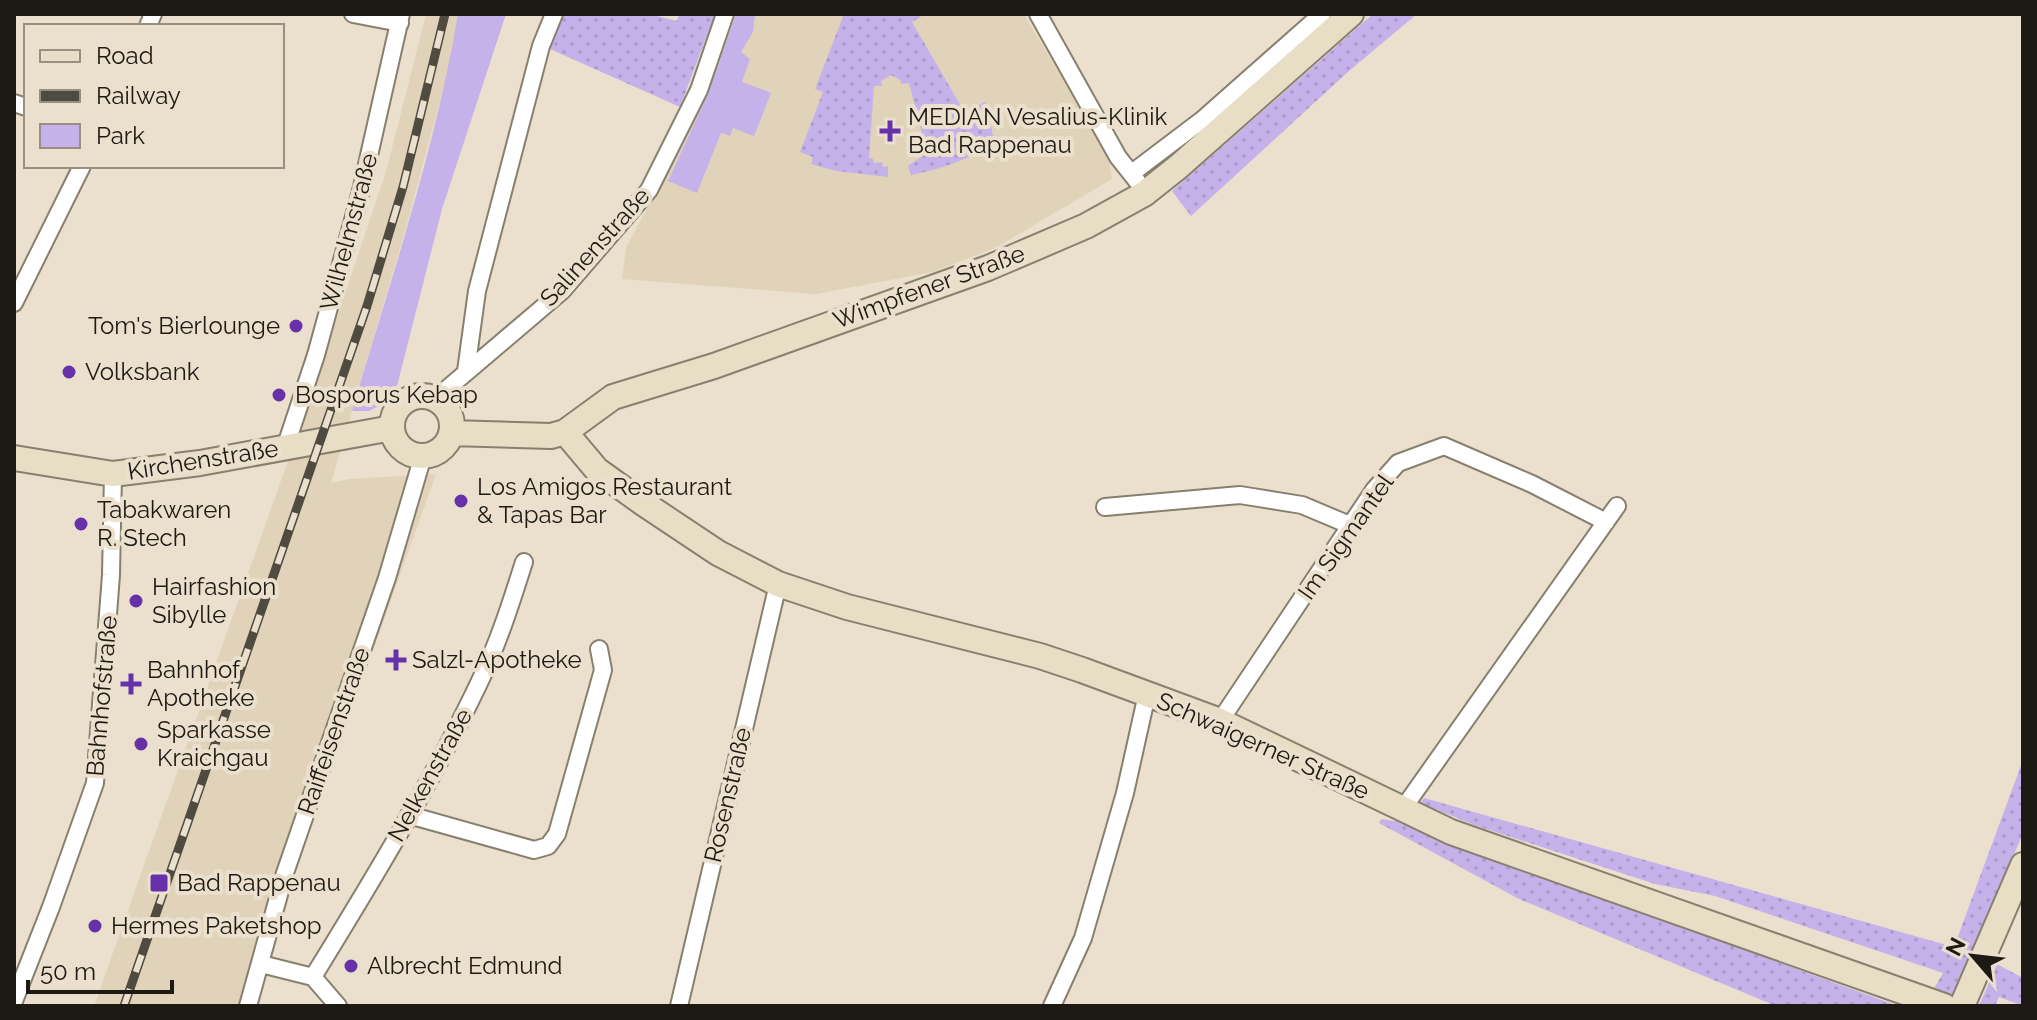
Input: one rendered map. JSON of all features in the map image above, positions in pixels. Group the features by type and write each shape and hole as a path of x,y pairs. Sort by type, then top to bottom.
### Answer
{"street":[{"path":"353,14 401,18"},
{"path":"466,371 477,291 541,46 554,14"},
{"name":"Salinenstraße","path":"435,399 562,291 649,190 699,90 725,14"},
{"path":"1038,14 1118,157 1138,184"},
{"name":"Wimpfener Straße","path":"451,433 528,437 565,432 613,397 714,366 988,268 1086,226 1138,184 1202,120 1322,14"},
{"name":"Wimpfener Straße","path":"1138,184 1178,167 1351,14"},
{"name":"Wilhelmstraße","path":"285,448 316,355 361,191 401,18"},
{"path":"14,303 81,168"},
{"path":"418,396 435,399 451,417 448,440 438,452 423,456 404,451 395,441 392,428 396,410 418,396"},
{"name":"Kirchenstraße","path":"14,458 113,474 200,463 392,428"},
{"name":"Schwaigerner Straße","path":"565,432 597,470 643,503 718,553 778,584 847,607 1040,656 1147,694 1220,721 1451,832 1944,1006"},
{"name":"Im Sigmantel","path":"1220,721 1374,490 1398,463 1444,446 1532,484 1606,522"},
{"name":"Raiffeisenstraße","path":"248,1006 285,873 387,578 423,456"},
{"name":"Bahnhofstraße","path":"14,1001 95,783 110,591 113,474"},
{"path":"1105,507 1240,495 1302,505 1352,526"},
{"path":"1402,810 1617,506"},
{"name":"Nelkenstraße","path":"313,977 409,815 480,681 524,562"},
{"name":"Rosenstraße","path":"679,1006 778,584"},
{"path":"409,815 534,850 548,846 557,834 603,670 599,649"},
{"path":"1052,1006 1083,938 1125,793 1147,694"},
{"path":"1962,1006 2023,865"},
{"path":"261,964 313,977 338,1006"}],"shaded area":[{"path":"426,14 458,14 451,60 405,231 331,483 349,479 436,474 246,1006 94,1006 304,416 386,172"},
{"name":"MEDIAN Vesalius-Klinik Bad Rappenau","path":"740,14 1024,14 1109,158 1112,179 997,247 933,272 816,294 622,279 626,248 702,104"}],"green space":[{"path":"458,14 506,14 442,209 394,398 369,411 352,411 425,164"},
{"path":"563,14 649,14 677,21 679,14 715,14 680,107 550,49"},
{"path":"736,14 761,14 755,15 753,32 741,52 750,59 742,82 771,93 754,136 733,128 730,136 721,133 697,193 668,181 708,94"},
{"path":"844,14 925,14 912,22 965,113 985,102 996,143 955,163 911,175 908,166 927,153 909,83 902,84 891,75 881,81 882,86 874,86 869,158 874,163 882,162 883,167 888,166 888,177 836,171 811,164 813,157 800,152 823,92 815,89"},
{"path":"1373,14 1417,14 1349,71 1191,216 1172,191"},
{"path":"2023,760 2023,833 1952,1006 1924,1006 1943,973 1715,896 1655,884 1477,826 1420,803 1424,798 1954,947"},
{"path":"1382,819 1405,823 1494,859 1898,1006 1776,1006 1519,899 1379,823"},
{"path":"1997,964 2023,978 2023,1006 1999,997 1995,1006 1979,1006"}],"railway":[{"path":"124,1006 367,306 403,187 445,14"}],"place":[{"name":"MEDIAN Vesalius-Klinik Bad Rappenau","path":"890,131"},
{"name":"Tom's Bierlounge","path":"296,326"},
{"name":"Volksbank","path":"69,372"},
{"name":"Bosporus Kebap","path":"279,395"},
{"name":"Los Amigos Restaurant & Tapas Bar","path":"461,501"},
{"name":"Tabakwaren R. Stech","path":"81,524"},
{"name":"Hairfashion Sibylle","path":"136,601"},
{"name":"Salzl-Apotheke","path":"396,660"},
{"name":"Bahnhof Apotheke","path":"131,684"},
{"name":"Sparkasse Kraichgau","path":"141,744"},
{"name":"Bad Rappenau","path":"159,883"},
{"name":"Hermes Paketshop","path":"95,926"},
{"name":"Albrecht Edmund","path":"351,966"}]}
